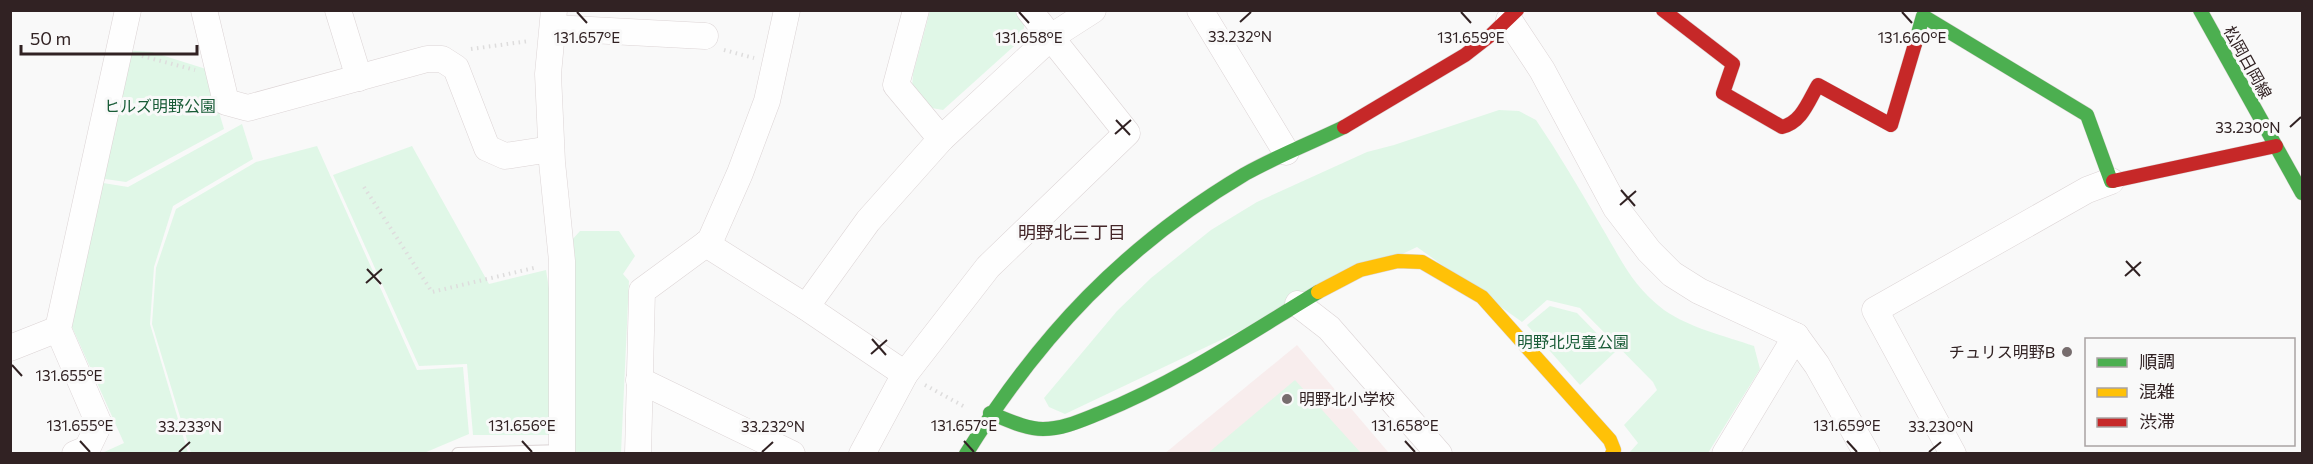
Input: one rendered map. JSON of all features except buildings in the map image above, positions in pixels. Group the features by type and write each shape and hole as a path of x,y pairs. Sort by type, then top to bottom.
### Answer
{"street":[{"path":"75,453 87,448 99,424 58,329 128,10"},
{"path":"204,10 226,102 248,108 427,59 442,58 456,68 487,148 505,156 552,149"},
{"path":"338,10 359,78"},
{"path":"638,453 642,291 710,241 740,173 767,101 787,10"},
{"path":"916,10 896,85 941,139"},
{"path":"862,453 905,374 988,267 1127,133 1029,10"},
{"path":"806,307 868,221 941,139 1051,37 1093,10"},
{"path":"1200,10 1286,153"},
{"path":"1663,10 1732,64 1723,93 1782,127 1798,119 1818,85 1891,125 1923,16 2087,115 2111,181"},
{"name":"松岡日岡線","path":"2200,10 2302,193"},
{"path":"966,453 990,413 1063,319 1111,272 1153,237 1246,174 1286,153 1335,132 1451,65 1480,46 1513,15 1616,208 1649,251 1672,274 1699,291 1796,336 1818,365 1867,453"},
{"path":"562,452 562,261 548,74 553,26 710,42"},
{"path":"1953,453 1875,310 2087,189 2111,181 2276,146"},
{"path":"706,244 806,307 905,374"},
{"path":"990,413 1019,424 1042,429 1072,424 1134,399 1360,270 1398,261 1422,262 1482,297 1610,440 1614,450 1612,453"},
{"path":"1298,304 1329,328 1439,453"},
{"path":"10,348 58,329"},
{"path":"1725,453 1796,336"},
{"path":"639,380 792,453"}],"lane":[{"path":"458,453 562,452"}],"path":[{"path":"442,58 553,26"},
{"path":"710,42 775,64"},
{"path":"119,53 150,57 201,71"},
{"path":"364,187 432,292 562,261"},
{"path":"905,374 971,411"}],"shaded area":[{"name":"明野北小学校","path":"1297,345 1389,453 1164,454"}],"green space":[{"path":"930,11 1017,11 1025,21 1022,39 943,110 926,107 912,88 913,74"},
{"name":"ヒルズ明野公園","path":"122,50 152,52 206,69 224,129 126,182 98,178"},
{"path":"1499,110 1519,111 1536,120 1635,282 1653,301 1685,322 1754,346 1760,369 1708,453 1629,453 1638,443 1624,425 1657,390 1653,382 1580,308 1547,300 1522,322 1417,247 1065,414 1049,407 1044,398 1117,311 1151,278 1211,230 1257,202 1367,152"},
{"path":"242,124 253,159 173,206 154,267 150,324 188,453 102,453 124,443 72,327 97,182 128,187"},
{"path":"317,146 417,370 463,367 469,434 424,453 191,453 152,324 156,268 176,209 256,162"},
{"path":"412,146 489,284 546,270 554,320 554,435 473,435 467,364 419,366 333,175"},
{"path":"580,231 619,231 635,256 623,274 629,281 621,453 570,454 572,240"},
{"name":"明野北児童公園","path":"1550,306 1577,313 1615,352 1580,385 1527,325"},
{"path":"1295,380 1361,453 1208,453"}],"traffic: fast":[{"path":"2200,10 2302,193"},
{"path":"1915,44 1923,16 2087,115 2111,181 2113,181"},
{"path":"966,454 994,411 1055,332 1123,263 1161,231 1245,174 1344,127"},
{"path":"990,413 1036,429 1058,427 1079,421 1157,387 1318,292"}],"traffic: slow":[{"path":"1318,292 1360,270 1398,261 1422,262 1482,297 1610,440 1614,450 1612,454"}],"traffic: jam":[{"path":"1344,127 1465,55 1517,10"},
{"path":"1663,10 1733,64 1723,93 1782,127 1800,116 1818,85 1891,125 1915,44"},
{"path":"2113,181 2276,146"}],"place":[{"name":"チュリス明野B","path":"2067,352"},
{"name":"明野北小学校","path":"1287,399"}],"district":[{"name":"明野北三丁目","path":"1072,233"}]}
